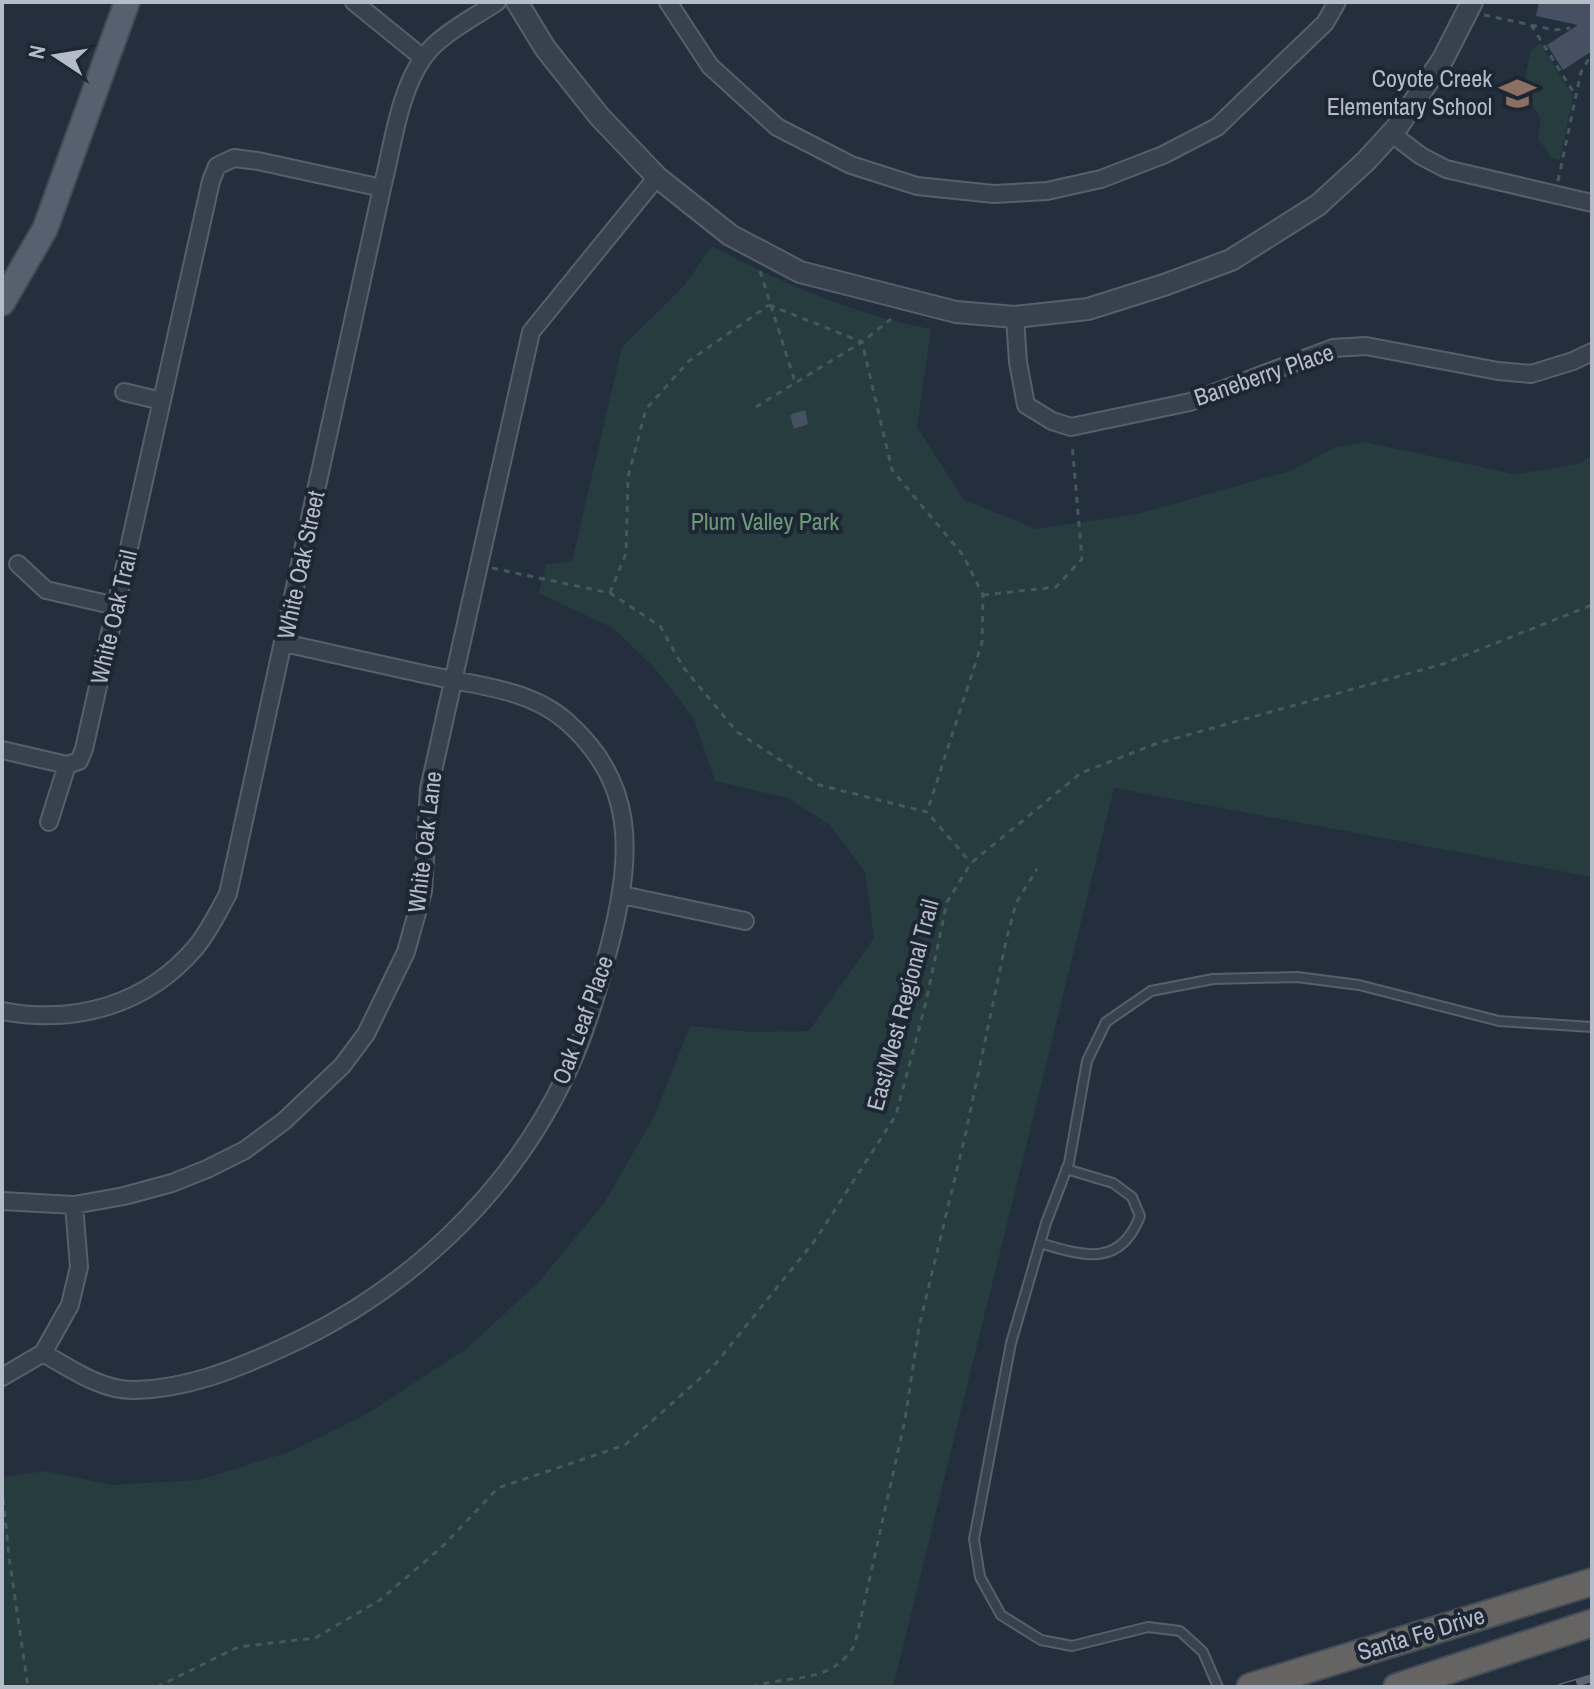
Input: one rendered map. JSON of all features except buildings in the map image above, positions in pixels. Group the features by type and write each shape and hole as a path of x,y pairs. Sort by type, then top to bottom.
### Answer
{"highway":[{"name":"Santa Fe Drive","path":"1250,1687 1592,1582"},
{"name":"Santa Fe Drive","path":"1397,1687 1592,1623"}],"main road":[{"path":"2,303 45,229 127,2"}],"street":[{"path":"354,2 423,58"},
{"name":"White Oak Street","path":"2,1011 27,1016 60,1017 105,1007 152,987 197,946 228,894 382,188 406,94 423,58 448,35 497,2"},
{"path":"517,2 545,48 599,116 657,177 730,235 800,272 956,312 1015,317 1088,309 1164,285 1231,260 1318,205 1392,134 1478,9"},
{"path":"668,2 710,66 777,127 851,165 917,186 994,194 1047,191 1101,179 1163,155 1217,127 1325,23 1337,2"},
{"path":"1392,134 1421,156 1446,169 1592,203"},
{"name":"White Oak Trail","path":"49,822 67,765 79,761 84,749 211,181 217,166 234,158 258,161 382,188"},
{"name":"White Oak Lane","path":"2,1201 74,1205 124,1196 172,1183 207,1169 245,1150 316,1093 366,1034 393,983 416,921 426,860 429,789 531,332 657,177"},
{"path":"1015,317 1018,362 1026,405 1052,421 1071,427"},
{"name":"Baneberry Place","path":"1071,427 1190,402 1333,348 1366,346 1498,371 1531,374 1592,352"},
{"path":"124,392 162,401"},
{"path":"18,564 46,590 116,606"},
{"name":"Oak Leaf Place","path":"43,1353 93,1381 133,1390 201,1380 252,1362 352,1311 434,1251 493,1189 543,1117 566,1075 584,1032 599,987 622,895 626,858 625,821 615,787 601,759 566,720 534,700 284,643"},
{"path":"2,750 67,765"},
{"path":"622,895 745,921"},
{"path":"2,1377 43,1353 70,1305 79,1267 74,1205"}],"lane":[{"path":"1218,1687 1203,1652 1180,1631 1148,1627 1072,1646 1041,1640 1001,1615 980,1577 974,1539 1011,1343 1040,1243 1066,1169 1087,1061 1106,1022 1151,991 1213,979 1297,977 1359,985 1499,1021 1592,1027"},
{"path":"1040,1243 1083,1255 1116,1250 1133,1235 1140,1216 1132,1197 1113,1183 1066,1169"}],"path":[{"path":"1478,9 1554,30 1570,28"},
{"path":"1531,25 1576,96"},
{"path":"1558,182 1581,72 1590,57"},
{"path":"759,268 795,382"},
{"path":"610,593 626,553 628,477 646,409 689,361 769,305"},
{"path":"769,305 862,342"},
{"path":"756,407 862,342 891,319"},
{"path":"862,342 892,470 963,555 983,595 982,643 927,812"},
{"path":"983,595 1056,587 1082,559 1071,427"},
{"path":"479,565 610,593 660,626 683,667 737,732 819,785 927,812 971,863"},
{"name":"East/West Regional Trail","path":"157,1687 238,1647 315,1638 380,1600 443,1546 498,1488 625,1445 713,1367 816,1239 896,1115 925,1006 947,902 971,863 1081,773 1155,744 1443,664 1592,605"},
{"path":"752,1687 838,1667 848,1658 855,1644 905,1420 919,1327 966,1132 1006,941 1016,903 1037,869"},
{"path":"2,1487 28,1687"}],"green space":[{"path":"1540,43 1573,96 1560,160 1552,158 1538,139 1541,119 1522,90 1531,50"},
{"name":"Plum Valley Park","path":"712,246 818,296 874,315 931,329 917,427 964,500 1036,529 1138,514 1290,471 1336,447 1365,442 1514,474 1578,464 1592,456 1592,877 1114,788 893,1687 2,1687 2,1477 46,1471 111,1485 200,1480 292,1451 367,1414 466,1349 538,1283 604,1203 654,1117 690,1026 752,1032 809,1031 874,938 865,872 830,825 788,798 715,781 694,719 654,667 613,628 539,593 546,564 572,562 622,347 684,286"}],"railway":[{"path":"1562,1687 1592,1678"}],"place":[{"name":"Coyote Creek Elementary School","path":"1518,93"}]}
